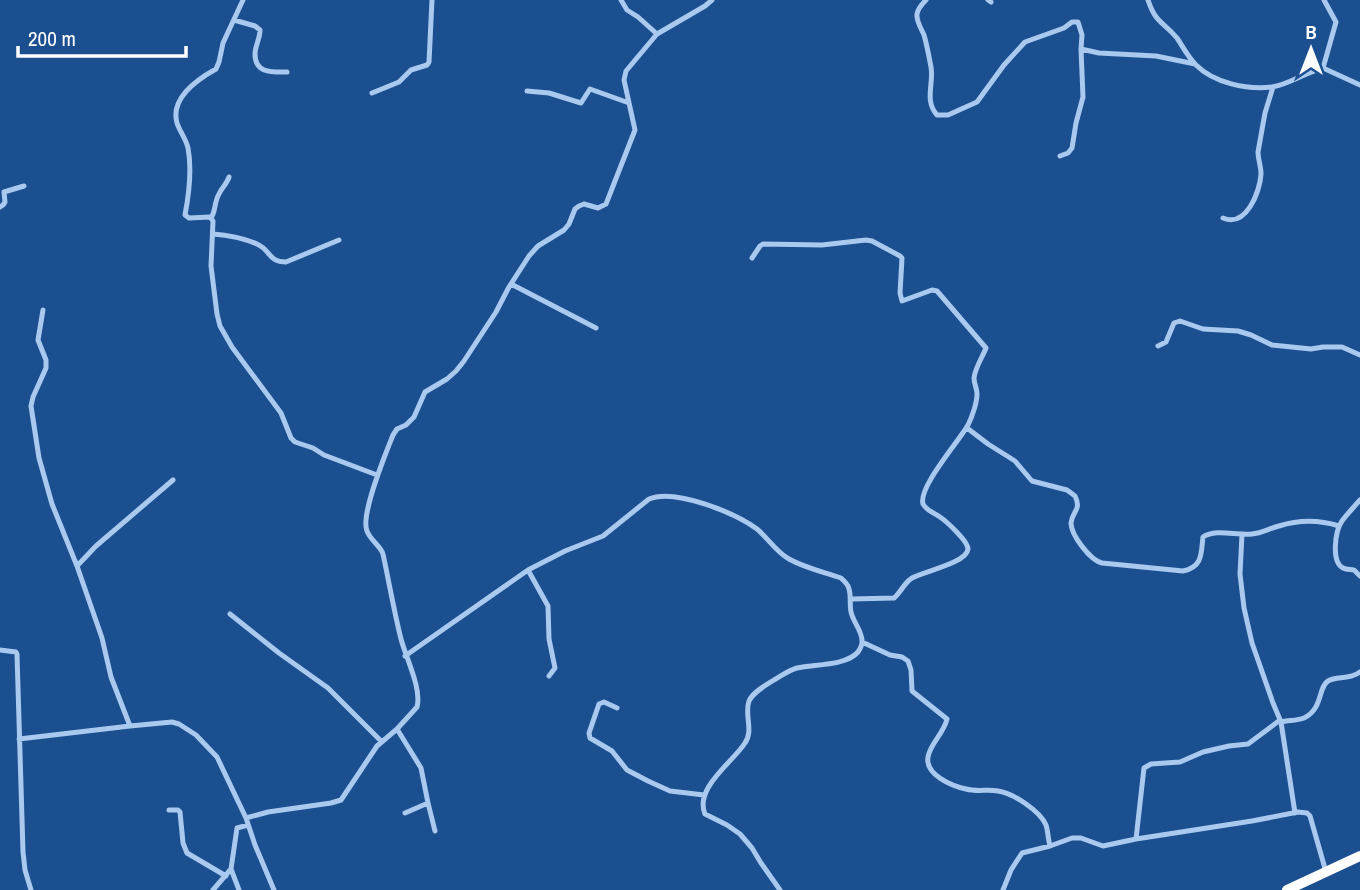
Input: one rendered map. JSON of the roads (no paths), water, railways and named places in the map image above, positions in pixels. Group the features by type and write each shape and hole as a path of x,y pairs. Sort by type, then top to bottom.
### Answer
{"highway":[{"path":"1287,890 1360,856"}],"street":[{"path":"211,219 189,218 185,215 189,165 187,145 178,127 175,113 188,90 218,65 223,43 243,0"},
{"path":"372,93 399,82 411,70 429,62 432,0"},
{"path":"621,0 627,10 657,34"},
{"path":"213,890 231,869 237,828 268,812 341,800 373,751 397,729 419,703 405,656 383,554 368,534 366,526 377,475 394,432 414,416 425,392 456,371 538,246 564,230 579,206 584,204 598,208 606,204 635,130 624,80 626,71 657,34 712,0"},
{"path":"926,0 917,15 932,69 930,99 937,115 948,115 976,102 1024,42 1076,22 1081,30 1083,97 1072,148 1060,156"},
{"path":"1148,0 1158,22 1176,37 1195,64 1215,78 1254,87 1273,87 1322,68 1360,85"},
{"path":"1322,68 1336,22 1324,0"},
{"path":"234,20 260,30 255,54 262,70 287,72"},
{"path":"1081,49 1099,53 1156,56 1195,64"},
{"path":"1223,219 1235,221 1242,217 1258,188 1261,171 1258,152 1273,87"},
{"path":"527,91 549,93 581,103 590,89 629,103"},
{"path":"211,219 217,196 229,177"},
{"path":"0,207 5,202 4,192 24,186"},
{"path":"211,219 213,285 220,326 232,347 281,413 291,438 324,455 377,475"},
{"path":"213,234 239,237 259,245 274,260 280,262 339,240"},
{"path":"752,258 763,244 822,245 861,240 872,242 900,256 902,301 932,290 937,291 986,346 975,372 977,394 967,428 927,486 923,499 923,505 947,523 967,544 965,554 949,564 913,577 894,598 851,599"},
{"path":"511,284 596,328"},
{"path":"43,310 37,340 46,360 46,368 31,406 39,458 52,504 77,566 102,638 111,677 130,726"},
{"path":"1158,346 1166,342 1174,323 1180,321 1203,329 1244,332 1272,345 1311,349 1342,347 1360,355"},
{"path":"967,428 1015,461 1032,481 1075,496 1078,505 1072,526 1086,553 1096,562 1183,571 1198,563 1202,540 1204,535 1210,533 1251,534 1298,522 1325,522 1339,526"},
{"path":"77,566 96,546 173,481"},
{"path":"405,656 528,570 603,536 649,499 663,496 721,509 754,527 789,559 844,580 851,599 851,612 862,642 859,650 855,655 829,664 791,670 752,696 749,704 748,738 719,772 705,795 705,814 740,834 780,890"},
{"path":"1360,500 1339,526 1335,546 1339,563 1344,569 1354,570 1360,576"},
{"path":"1242,534 1240,574 1244,608 1252,643 1281,721 1295,813"},
{"path":"528,570 548,606 549,639 555,668 549,676"},
{"path":"230,614 328,688 382,741"},
{"path":"862,642 908,660 912,691 947,719 928,754 928,762 934,773 954,786 968,790 1001,791 1025,803 1045,822 1049,846"},
{"path":"0,650 12,650 17,654 24,870 31,890"},
{"path":"1136,839 1144,768 1151,764 1180,762 1203,752 1228,746 1248,744 1281,721 1304,718 1318,704 1327,681 1354,677 1360,672"},
{"path":"617,708 604,702 599,704 589,733 590,738 612,751 627,770 648,781 670,791 705,795"},
{"path":"19,739 172,722 179,724 196,735 217,757 274,890"},
{"path":"397,729 421,768 435,831"},
{"path":"405,813 428,803"},
{"path":"169,810 178,810 180,813 187,853 226,876"},
{"path":"1003,890 1022,853 1077,837 1103,846 1303,812 1310,816 1326,872"},
{"path":"231,869 239,890"}]}
